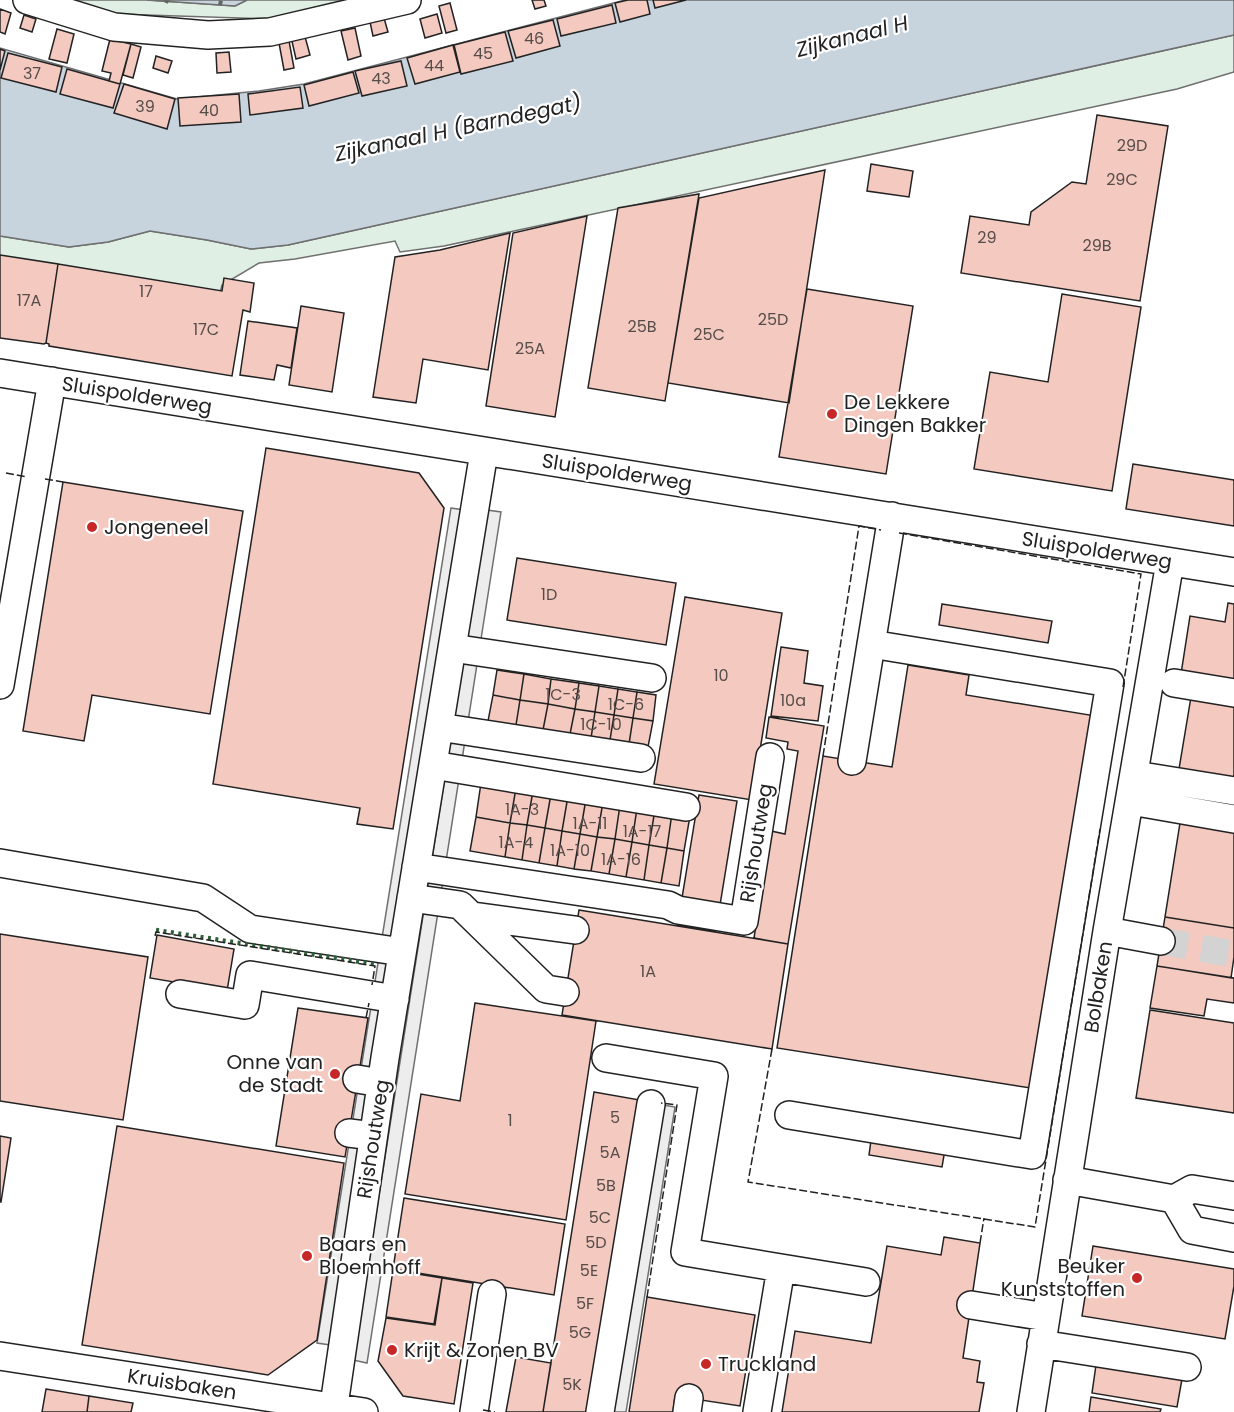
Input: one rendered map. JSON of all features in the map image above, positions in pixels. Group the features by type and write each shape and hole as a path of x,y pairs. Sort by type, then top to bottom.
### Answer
{"street":[{"path":"27,0 114,27 208,35 270,32 406,0"},
{"name":"Sluispolderweg","path":"0,373 1234,572"},
{"path":"0,685 52,381"},
{"name":"Rijshoutweg","path":"333,1409 361,1134 371,1069 395,999 484,452"},
{"path":"852,761 892,516"},
{"name":"Bolbaken","path":"1033,1412 1041,1344 1067,1179 1170,562"},
{"path":"789,1115 1032,1155 1110,683 871,644"},
{"path":"452,648 652,678"},
{"path":"1174,683 1234,693"},
{"path":"439,728 641,758"},
{"name":"Rijshoutweg","path":"416,867 668,905 678,910 744,921 770,757"},
{"path":"434,765 686,807"},
{"path":"1133,788 1234,791"},
{"path":"1133,788 1234,819"},
{"path":"0,863 203,898 249,929 402,952"},
{"path":"411,898 460,904 546,988 565,992"},
{"path":"472,916 575,930"},
{"path":"1107,931 1161,941"},
{"path":"180,994 245,1005 250,975 395,999"},
{"path":"606,1058 714,1076 685,1252 866,1282"},
{"path":"600,1412 651,1104"},
{"path":"1067,1179 1174,1199 1192,1189 1234,1196"},
{"path":"1174,1199 1192,1230 1234,1238"},
{"path":"757,1412 781,1268"},
{"path":"474,1412 492,1294"},
{"path":"971,1305 1046,1317"},
{"path":"1041,1344 1187,1367"},
{"name":"Kruisbaken","path":"0,1356 364,1412"}],"green space":[{"path":"70,0 147,0 235,6 247,0 347,0 270,19 115,14"},
{"path":"1234,35 1234,72 1177,89 444,246 400,252 395,241 295,259 259,263 222,285 219,297 0,257 0,236 69,247 108,242 150,231 251,249 288,245"}],"shaded area":[{"path":"451,508 464,510 330,1345 317,1343"},
{"path":"487,510 501,512 367,1363 353,1360"},
{"path":"657,1104 675,1107 626,1412 608,1412"}],"water":[{"path":"147,0 247,0 235,6"},
{"path":"625,0 1234,0 1234,35 288,245 251,249 150,231 108,242 69,247 0,236 0,48 177,99 304,84"}],"building":[{"path":"532,0 544,0 546,6 535,9"},
{"path":"647,0 650,14 620,22 615,3"},
{"path":"653,0 686,0 655,8"},
{"path":"450,3 457,30 446,33 439,6"},
{"path":"612,5 616,23 561,36 557,19"},
{"path":"0,9 11,13 5,34 0,32"},
{"path":"437,14 442,33 425,38 420,19"},
{"path":"24,15 36,19 32,32 20,28"},
{"path":"384,18 388,32 373,36 370,22"},
{"path":"553,20 560,46 516,58 508,31"},
{"path":"355,28 361,56 348,60 341,31"},
{"path":"57,29 74,34 67,63 49,59"},
{"path":"505,32 513,61 461,74 454,45"},
{"path":"304,33 310,55 296,59 291,37"},
{"path":"110,39 131,44 120,84 109,81 111,73 102,71"},
{"path":"289,41 294,68 284,70 279,43"},
{"path":"131,44 141,47 133,78 123,75"},
{"path":"453,45 460,72 415,84 407,58"},
{"path":"0,49 5,51 0,70"},
{"path":"229,52 231,72 217,73 216,53"},
{"path":"8,53 62,67 56,92 1,78"},
{"path":"156,56 172,61 168,73 153,68"},
{"path":"401,61 407,86 362,96 355,71"},
{"path":"67,69 120,84 113,108 60,94"},
{"path":"353,72 359,93 309,106 304,85"},
{"path":"124,84 175,99 167,129 114,113"},
{"path":"300,87 303,108 250,115 248,94"},
{"path":"239,94 241,122 180,126 178,98"},
{"path":"1097,115 1168,126 1140,301 961,273 970,216 1029,225 1031,212 1072,182 1086,184"},
{"path":"871,164 913,171 909,197 867,191"},
{"path":"825,170 789,403 668,383 699,198"},
{"path":"699,194 665,401 588,388 618,208"},
{"path":"587,216 555,417 486,406 513,233"},
{"path":"510,233 488,370 423,359 416,403 373,397 395,257 440,250"},
{"path":"0,255 58,264 46,343 0,338"},
{"path":"58,264 222,291 224,278 254,283 250,312 243,310 232,376 49,346 46,343"},
{"path":"807,289 913,306 886,474 779,457"},
{"path":"1062,294 1141,307 1112,491 974,469 990,372 1048,382"},
{"path":"301,306 344,313 332,392 289,385"},
{"path":"248,321 297,328 291,368 277,365 274,380 240,375"},
{"path":"266,448 419,473 444,508 393,829 357,824 360,808 213,784"},
{"path":"1133,464 1234,480 1234,526 1126,509"},
{"path":"63,482 243,511 210,714 92,695 84,741 23,731"},
{"path":"517,558 676,583 666,645 507,620"},
{"path":"685,597 782,613 752,800 654,784"},
{"path":"1228,603 1234,604 1234,683 1181,674 1190,616 1225,622"},
{"path":"942,604 1052,621 1048,643 939,625"},
{"path":"781,647 808,651 804,683 823,686 818,721 771,716"},
{"path":"908,665 969,675 966,695 1096,716 1037,1089 777,1048 823,756 892,767"},
{"path":"497,670 524,674 520,700 493,695"},
{"path":"524,674 551,679 548,704 520,700"},
{"path":"551,679 579,683 575,709 548,704"},
{"path":"579,683 599,686 595,712 575,709"},
{"path":"599,686 618,689 614,715 595,712"},
{"path":"618,689 637,692 633,718 614,715"},
{"path":"1192,691 1234,698 1234,784 1178,775"},
{"path":"637,692 656,695 653,721 633,718"},
{"path":"493,695 520,700 516,725 488,721"},
{"path":"520,700 548,704 543,730 516,725"},
{"path":"548,704 575,709 570,734 543,730"},
{"path":"575,709 595,712 591,738 570,734"},
{"path":"595,712 614,715 610,740 591,738"},
{"path":"614,715 633,718 629,744 610,740"},
{"path":"769,717 824,726 788,944 754,938 771,831 785,834 798,751 787,749 788,742 766,738"},
{"path":"633,718 653,721 648,747 629,744"},
{"path":"481,783 516,788 510,823 476,817"},
{"path":"516,788 533,791 527,825 510,823"},
{"path":"533,791 551,794 545,828 527,825"},
{"path":"551,794 568,796 562,831 545,828"},
{"path":"699,795 737,801 719,911 681,904"},
{"path":"568,796 586,799 580,834 562,831"},
{"path":"586,799 603,802 597,837 580,834"},
{"path":"603,802 620,805 615,839 597,837"},
{"path":"620,805 637,808 632,842 615,839"},
{"path":"637,808 655,810 649,845 632,842"},
{"path":"655,810 672,813 667,848 649,845"},
{"path":"672,813 690,816 684,851 667,848"},
{"path":"476,817 510,823 505,857 470,851"},
{"path":"510,823 527,825 522,860 505,857"},
{"path":"1180,823 1234,832 1234,928 1165,917"},
{"path":"527,825 545,828 539,863 522,860"},
{"path":"545,828 562,831 557,866 539,863"},
{"path":"562,831 580,834 574,869 557,866"},
{"path":"580,834 597,837 591,871 574,869"},
{"path":"597,837 615,839 609,874 591,871"},
{"path":"615,839 632,842 626,877 609,874"},
{"path":"632,842 649,845 644,880 626,877"},
{"path":"649,845 667,848 661,883 644,880"},
{"path":"667,848 684,851 679,886 661,883"},
{"path":"579,910 788,944 772,1049 562,1015"},
{"path":"679,916 717,922 716,931 678,925"},
{"path":"1165,917 1234,928 1231,978 1157,966"},
{"path":"0,934 148,957 123,1120 0,1101"},
{"path":"157,935 234,949 227,991 150,978"},
{"path":"1157,966 1234,978 1234,1003 1207,999 1204,1016 1150,1008"},
{"path":"475,1003 596,1021 566,1220 405,1194 421,1094 460,1101"},
{"path":"298,1008 368,1018 345,1157 276,1146"},
{"path":"1150,1010 1234,1023 1234,1113 1136,1098"},
{"path":"594,1092 640,1100 591,1412 543,1412"},
{"path":"117,1126 344,1163 317,1340 268,1375 82,1345"},
{"path":"873,1126 947,1138 942,1167 869,1155"},
{"path":"0,1136 11,1138 1,1202 0,1202"},
{"path":"404,1198 565,1224 554,1295 393,1269"},
{"path":"944,1237 980,1243 963,1358 980,1361 977,1382 984,1383 979,1412 782,1412 795,1331 871,1343 887,1246 941,1255"},
{"path":"1093,1246 1234,1269 1234,1286 1225,1339 1082,1316"},
{"path":"393,1270 442,1278 434,1324 386,1317"},
{"path":"442,1278 473,1283 454,1404 403,1396 378,1361 386,1318 435,1325"},
{"path":"647,1297 755,1315 740,1406 675,1396 673,1412 629,1412"},
{"path":"516,1357 551,1363 543,1412 506,1412"},
{"path":"1096,1365 1182,1379 1177,1407 1092,1393"},
{"path":"46,1389 89,1396 87,1412 42,1412"},
{"path":"89,1396 133,1403 131,1412 87,1412"},
{"path":"1091,1397 1161,1409 1160,1412 1089,1412"}],"tunnel":[{"path":"1161,941 1234,954"}],"hedge":[{"path":"156,930 374,964"}],"fence":[{"path":"6,473 27,477"},
{"path":"45,479 63,482"},
{"path":"823,756 859,526 881,530"},
{"path":"899,533 1141,574 1123,687"},
{"path":"772,1049 748,1182 1035,1227 1100,829"},
{"path":"155,936 156,932 375,966 372,985"},
{"path":"366,1018 369,1003"},
{"path":"647,1297 677,1105 661,1103"},
{"path":"980,1243 984,1218"},
{"path":"483,1410 495,1412"}],"place":[{"name":"De Lekkere Dingen Bakker","path":"832,414"},
{"name":"Jongeneel","path":"92,527"},
{"name":"Onne van de Stadt","path":"335,1074"},
{"name":"Baars en Bloemhoff","path":"307,1256"},
{"name":"Beuker Kunststoffen","path":"1137,1278"},
{"name":"Krijt & Zonen BV","path":"392,1350"},
{"name":"Truckland","path":"706,1364"}],"water label":[{"name":"Zijkanaal H","path":"852,36"},
{"name":"Zijkanaal H (Barndegat)","path":"458,128"}]}
